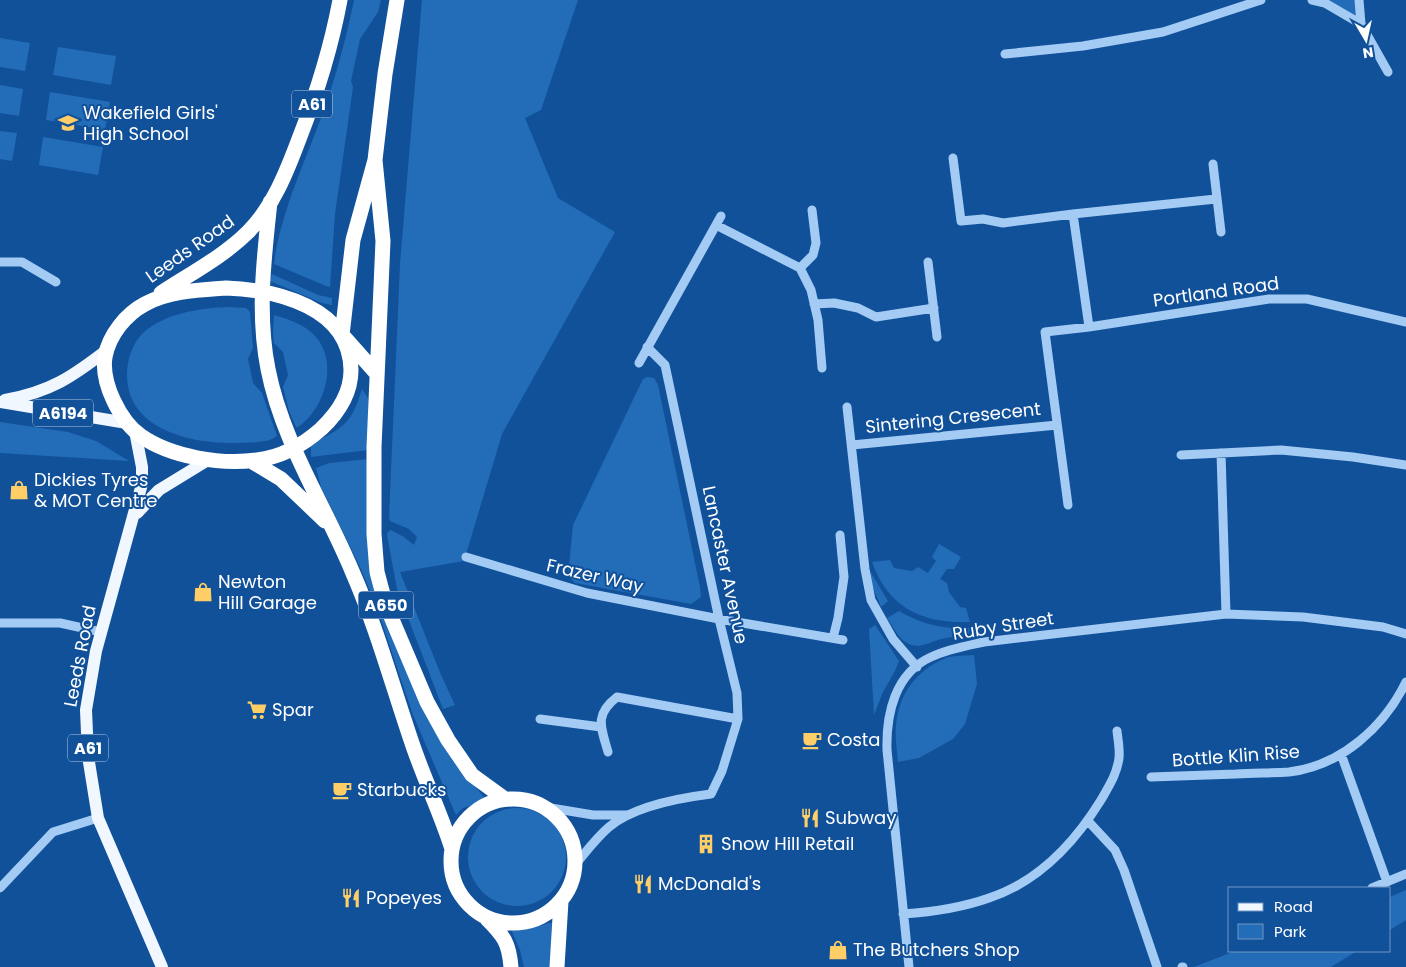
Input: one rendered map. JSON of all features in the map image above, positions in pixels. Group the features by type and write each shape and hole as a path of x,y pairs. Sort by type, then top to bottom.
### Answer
{"highway":[{"name":"Leeds Road","path":"144,304 239,240 256,223 270,202 284,177 310,109 330,46 340,0"},
{"name":"A61","path":"342,335 353,240 375,160 385,74 397,0"},
{"name":"A650","path":"375,160 382,241 376,374 374,534 377,572 385,602 421,688 448,740 472,775 505,799"},
{"name":"A650","path":"270,202 262,292 263,333 268,368 281,416 294,448 355,577 413,747 452,849"},
{"name":"A61","path":"226,288 262,292 287,298 314,310 342,335 347,347 350,381 345,398 326,424 312,437 294,448 271,458 251,461 208,460 171,450 149,441 131,427 114,401 104,362 114,334 121,324 144,304 166,296 197,290 226,288"},
{"path":"342,335 358,351 376,374"},
{"path":"251,461 281,479 333,529"},
{"path":"485,917 512,923 526,922 551,910 561,900 573,878 576,865 575,852 572,839 563,823 545,807 522,799 505,799 486,804 471,815 459,828 452,849 450,868 459,894 504,936 511,967"},
{"path":"557,967 561,900"}],"main road":[{"name":"A6194","path":"0,402 38,393 76,373 107,350"},
{"name":"A6194","path":"0,402 131,427"},
{"name":"Leeds Road","path":"131,427 143,476 96,651 86,710 88,756 98,818 162,967"},
{"name":"Leeds Road","path":"131,521 145,503 159,490 208,460"}],"street":[{"path":"1005,54 1083,46 1163,32 1261,0"},
{"path":"1312,0 1325,3 1361,24"},
{"path":"1359,0 1361,24 1388,72"},
{"path":"953,158 961,221 984,219 1003,223 1216,199"},
{"path":"1212,164 1221,232"},
{"path":"800,268 813,255 816,243 812,210"},
{"path":"1073,214 1088,327"},
{"path":"638,363 721,216"},
{"path":"716,225 800,268 811,290 818,320 822,368"},
{"path":"0,262 22,262 56,282"},
{"path":"928,262 937,337"},
{"name":"Portland Road","path":"1057,425 1045,332 1269,299 1307,299 1406,322"},
{"path":"814,304 834,302 858,308 876,317 934,308"},
{"name":"Lancaster Avenue","path":"627,815 673,800 711,794 722,771 738,719 737,693 719,620 665,364 647,347"},
{"name":"Sintering Cresecent","path":"848,406 864,569 871,600 893,639 917,667"},
{"path":"1057,425 1068,505"},
{"name":"Sintering Cresecent","path":"852,444 1057,425"},
{"path":"1180,455 1281,450 1353,457 1406,465"},
{"path":"1221,453 1226,614"},
{"path":"833,638 844,577 840,536"},
{"name":"Frazer Way","path":"466,557 586,593 719,620 843,640"},
{"name":"Ruby Street","path":"909,967 887,750 887,728 896,692 906,677 930,657 952,649 984,642 1226,614 1303,616 1383,627 1406,634"},
{"path":"0,623 60,622 101,632"},
{"name":"Bottle Klin Rise","path":"1151,778 1291,772 1318,765 1341,754 1364,738 1397,701 1406,682"},
{"path":"608,752 601,727 601,716 607,705 617,697 738,719"},
{"path":"540,719 601,727"},
{"path":"903,914 929,912 990,898 1015,887 1063,850 1088,821 1114,779 1120,757 1117,732"},
{"path":"1341,754 1387,882"},
{"path":"545,807 593,815 627,815"},
{"path":"576,865 599,836 627,815"},
{"path":"0,888 53,832 98,818"},
{"path":"1088,821 1115,850 1124,870 1157,967"},
{"path":"1374,887 1406,874"}],"green space":[{"path":"354,0 381,0 378,12 360,39 351,81 353,87 335,214 330,287 274,264 281,227 321,118 344,44"},
{"path":"422,0 578,0 541,110 525,118 558,198 615,232 502,434 464,561 400,572 455,705 443,709 397,589 387,535 391,530 414,545 417,537 409,529 390,521 389,517 400,264"},
{"path":"1312,0 1359,0 1361,24"},
{"path":"0,38 30,43 25,71 0,67"},
{"path":"58,47 116,56 111,85 53,75"},
{"path":"0,85 23,89 19,116 0,113"},
{"path":"50,92 110,102 105,130 46,120"},
{"path":"0,131 17,133 12,161 0,159"},
{"path":"43,137 103,147 98,175 39,165"},
{"path":"272,274 318,295 332,298 332,305 322,303 270,281"},
{"path":"229,307 246,308 250,312 253,348 248,359 253,383 262,393 277,436 273,439 219,443 200,441 182,436 165,430 150,421 138,409 130,394 127,375 129,358 133,347 143,333 172,316 195,310"},
{"path":"274,315 294,322 312,333 321,343 326,356 326,382 322,396 308,419 298,427 296,427 289,411 283,387 288,375 283,352 274,343"},
{"path":"647,377 654,378 658,385 700,587 701,597 691,604 575,583 568,576 573,525 643,379"},
{"path":"362,389 368,398 368,450 311,457 311,444 331,434 344,424 354,411"},
{"path":"0,422 68,432 96,441 129,461 0,453"},
{"path":"369,459 371,555 456,762 486,800 463,808 456,815 413,715 376,605 360,567 321,487 316,468 329,463"},
{"path":"939,544 961,557 954,569 947,569 940,579 947,583 949,592 960,607 966,608 970,622 937,620 909,610 887,591 872,562 890,560 894,568 912,571 918,567 928,573 936,561 932,557"},
{"path":"870,571 888,601 881,607 871,583"},
{"path":"899,611 933,625 951,628 970,628 968,636 944,638 918,646 909,644 899,636 887,618"},
{"path":"875,625 899,661 874,715 869,629"},
{"path":"974,655 977,684 965,724 953,739 919,758 898,762 896,726 901,704 911,684 926,669 949,657"},
{"path":"517,808 536,811 552,822 563,838 566,857 563,876 552,892 536,903 517,906 498,903 482,892 471,876 468,857 471,838 482,822 498,811"},
{"path":"1406,890 1406,920 1391,929 1391,897"},
{"path":"552,923 550,967 524,967 520,950 512,932 513,929 532,928"},
{"path":"1232,952 1355,952 1331,967 1194,967"}],"place":[{"name":"Wakefield Girls' High School","path":"68,123"},
{"name":"Dickies Tyres & MOT Centre","path":"19,490"},
{"name":"Newton Hill Garage","path":"203,592"},
{"name":"Spar","path":"257,710"},
{"name":"Costa","path":"812,740"},
{"name":"Starbucks","path":"342,790"},
{"name":"Subway","path":"810,818"},
{"name":"Snow Hill Retail","path":"706,844"},
{"name":"McDonald's","path":"643,884"},
{"name":"Popeyes","path":"351,898"},
{"name":"The Butchers Shop","path":"838,950"}]}
